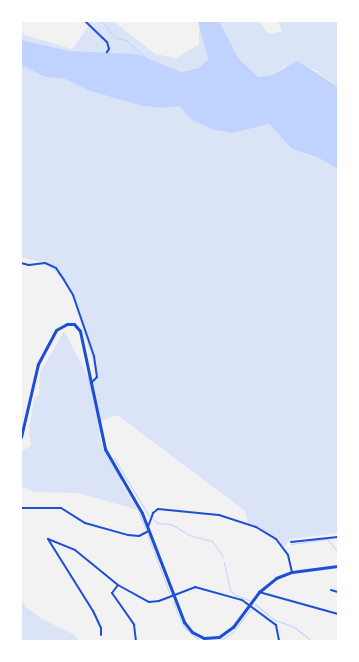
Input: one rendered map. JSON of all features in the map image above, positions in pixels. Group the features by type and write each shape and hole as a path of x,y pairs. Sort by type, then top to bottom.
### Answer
{"main road":[{"path":"21,437 25,430 35,371 56,330 67,324 74,324 80,331 105,449 131,491 148,527 187,627 204,638 215,638 229,631 259,592 276,578 292,572 338,566"}],"street":[{"path":"85,21 107,42 109,50 107,52"},
{"path":"21,263 28,265 45,263 56,268 73,295 94,356 97,377 92,382"},
{"path":"21,508 61,508 85,523 128,536 139,536 149,531"},
{"path":"148,527 153,513 158,509 219,515 256,527 276,539 288,555 292,572"},
{"path":"291,542 338,537"},
{"path":"101,635 102,628 93,611 48,539 75,550 118,585 149,602 174,595 195,586 224,594 250,604 276,625 279,641"},
{"path":"118,585 112,593 134,625 136,641"},
{"path":"331,590 338,592"},
{"path":"259,592 338,614"}],"shaded area":[{"path":"85,21 113,21 155,54 176,58 199,45 199,23 208,59 199,68 180,72 137,54 70,51 21,40 21,31 25,35 72,49 90,24"},
{"path":"219,21 258,21 269,34 282,31 278,21 338,21 338,87 313,69 284,67 272,75 258,77 239,59"},
{"path":"21,65 45,77 65,79 90,91 142,106 166,108 179,106 193,120 233,133 269,124 292,149 317,157 338,169 338,533 290,539 284,547 266,532 248,524 245,511 117,415 98,422 101,442 107,458 138,510 78,493 34,492 21,486 21,451 31,446 29,427 35,397 39,394 40,373 64,331 91,382 97,377 73,295 64,280 45,263 21,257"},
{"path":"21,598 26,607 42,619 73,634 80,641 21,641"}],"water":[{"path":"198,21 219,21 239,59 258,77 272,75 298,61 338,87 338,169 317,157 292,149 269,124 233,133 215,130 192,120 179,106 166,108 142,106 90,91 65,79 45,77 21,65 21,40 70,51 137,54 181,72 199,68 208,59"}],"waterway":[{"path":"102,21 115,38 126,40 145,57"},
{"path":"88,377 92,394"},
{"path":"98,422 107,458 122,481"},
{"path":"114,458 149,516"},
{"path":"139,513 146,530"},
{"path":"152,518 157,523 171,524 189,535 212,541 223,557"},
{"path":"148,535 153,549"},
{"path":"291,544 327,539 338,552"},
{"path":"154,552 170,595"},
{"path":"224,562 230,590 235,595 249,600"},
{"path":"173,602 183,626 200,641"},
{"path":"255,604 275,620 294,627 312,641"},
{"path":"219,641 232,633 251,609"}]}
